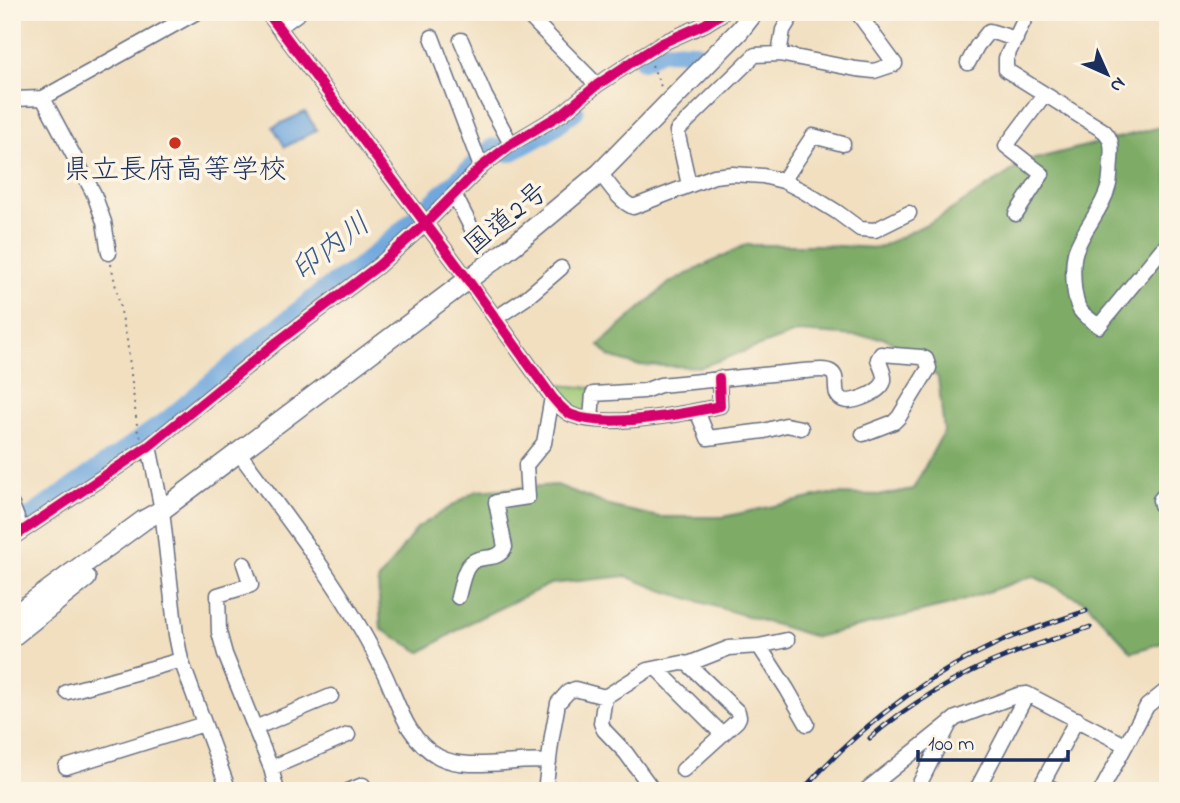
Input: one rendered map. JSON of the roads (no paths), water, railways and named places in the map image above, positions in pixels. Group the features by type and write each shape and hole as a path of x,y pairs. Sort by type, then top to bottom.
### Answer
{"highway":[{"name":"国道2号","path":"12,617 239,453 514,245 600,173 637,138 754,12"},
{"name":"国道2号","path":"12,637 148,526 162,510"}],"street":[{"path":"12,99 43,98 197,12"},
{"path":"267,12 564,411 573,416 591,419 625,420 697,411 720,406 719,378"},
{"path":"278,28 300,12"},
{"path":"525,12 597,85"},
{"path":"12,505 17,534 149,446 276,342 378,267 423,220 454,194 479,163 563,113 597,85 645,53 724,12"},
{"path":"780,51 783,30 794,12"},
{"path":"689,185 677,131 755,55 780,51 874,71 895,64 857,12"},
{"path":"1028,12 1006,58 1006,70 1104,131 1112,144 1109,185 1103,201 1076,248 1074,258 1074,290 1080,312 1098,326 1168,245"},
{"path":"968,63 989,31 1016,39"},
{"path":"432,37 479,163"},
{"path":"461,40 505,148"},
{"path":"1016,214 1042,174 1006,146 1044,95"},
{"path":"43,98 94,194 104,222 108,253"},
{"path":"783,181 813,136 843,144"},
{"path":"600,173 621,199 633,206 714,176 732,174 763,176 783,181 837,212 860,229 875,230 909,213"},
{"path":"454,194 472,229"},
{"path":"496,318 526,298 561,268"},
{"path":"591,419 593,394 644,391 660,384 823,370 830,371 834,376 836,395 841,400 848,401 880,390 884,384 878,359 881,354 926,359 929,368 900,417 863,434"},
{"path":"458,597 467,567 471,563 498,556 505,547 496,502 528,497 526,465 544,443 552,397"},
{"path":"697,411 708,438 764,431 786,425 801,428"},
{"path":"149,446 162,510 181,660 228,791"},
{"path":"239,453 338,590 385,675 401,714 413,736 424,748 453,763 535,760 549,762"},
{"path":"1168,491 1160,500 1168,511"},
{"path":"244,564 251,585 218,595 219,632 225,654 271,768 277,791"},
{"path":"545,791 558,703 568,692 575,689 605,697 648,670 688,664 729,648 759,646 787,640"},
{"path":"759,646 807,724"},
{"path":"67,692 181,660"},
{"path":"683,770 739,717 738,712 688,664"},
{"path":"657,668 722,734"},
{"path":"1101,791 1147,706 1168,689"},
{"path":"865,791 951,721 1018,695 1027,694 1125,746"},
{"path":"976,791 1027,694"},
{"path":"255,727 331,696"},
{"path":"605,697 601,723 604,730 625,753 652,791"},
{"path":"1056,791 1040,787 1077,719"},
{"path":"916,791 951,721"},
{"path":"66,767 204,724"},
{"path":"271,768 348,735"},
{"path":"348,791 363,785"}],"water":[{"path":"305,112 317,130 285,147 273,127"}],"waterway":[{"name":"印内川","path":"643,61 662,51 696,52"},
{"name":"印内川","path":"12,529 168,419 326,288 361,265 493,147 510,153 545,134 575,111"}],"railway":[{"path":"802,791 846,745 921,686 1004,640 1086,611"},
{"path":"870,738 916,703 969,672 1090,627"}],"place":[{"name":"県立長府高等学校","path":"175,143"}]}
